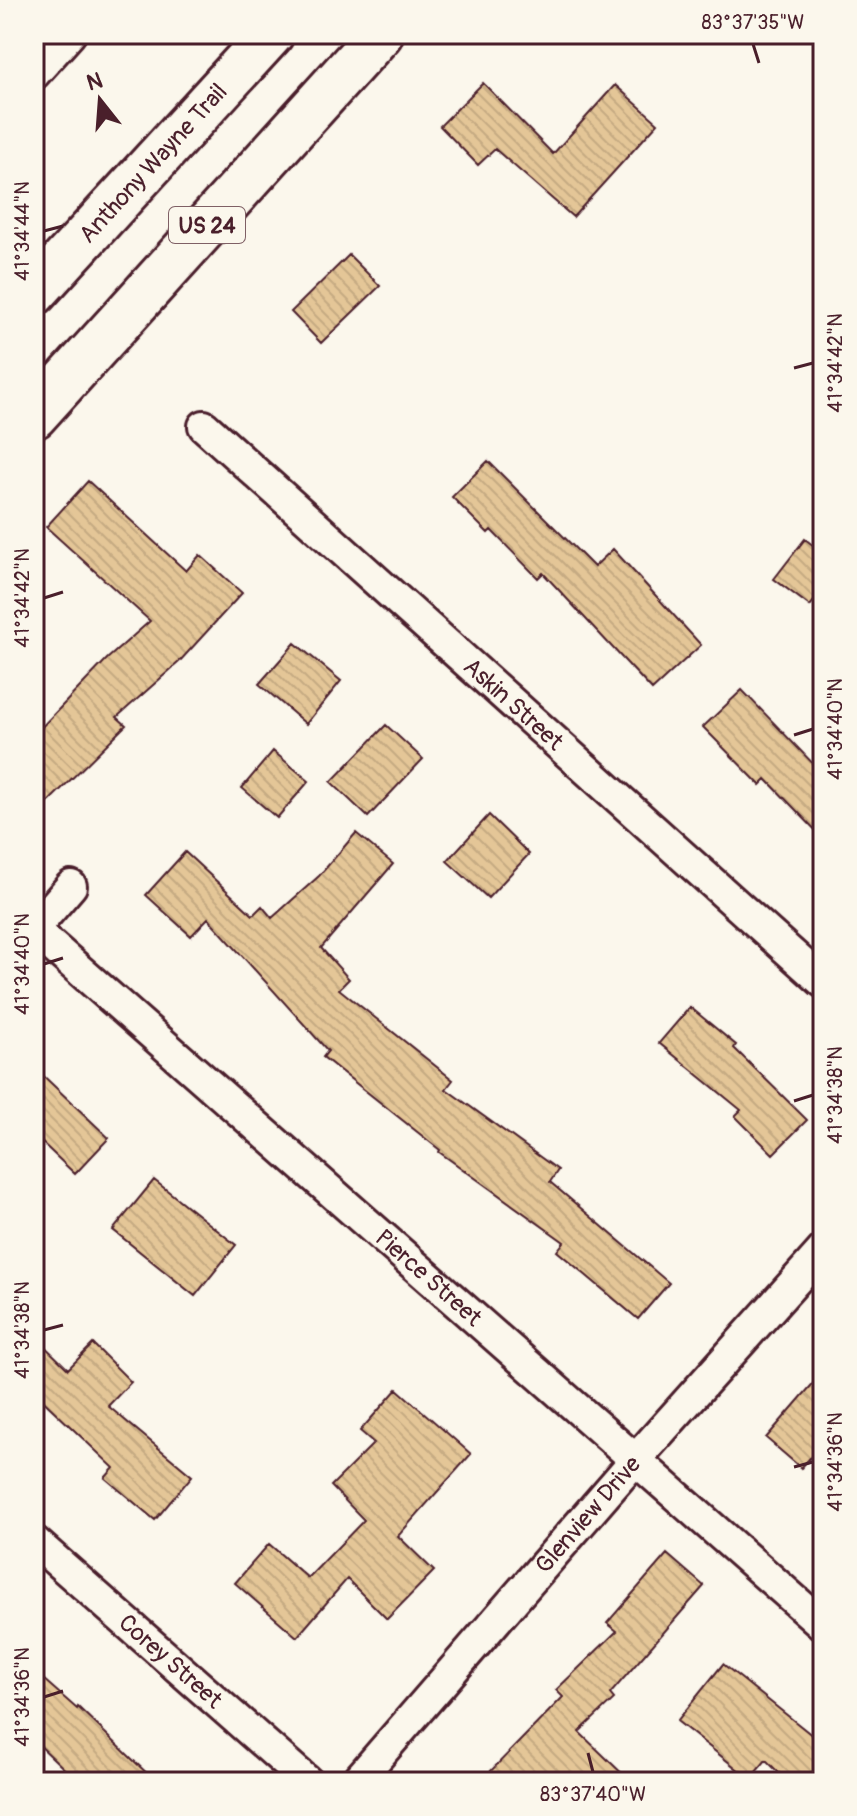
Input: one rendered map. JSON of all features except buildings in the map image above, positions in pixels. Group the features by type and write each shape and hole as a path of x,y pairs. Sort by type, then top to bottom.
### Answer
{"highway":[{"name":"Anthony Wayne Trail","path":"34,293 271,34"},
{"name":"US 24","path":"34,416 380,34"}],"street":[{"path":"34,74 70,34"},
{"name":"Askin Street","path":"204,426 823,982"},
{"path":"34,929 71,886"},
{"name":"Pierce Street","path":"34,929 823,1625"},
{"name":"Glenview Drive","path":"356,1782 636,1459 823,1250"},
{"name":"Corey Street","path":"34,1541 308,1782"}]}
